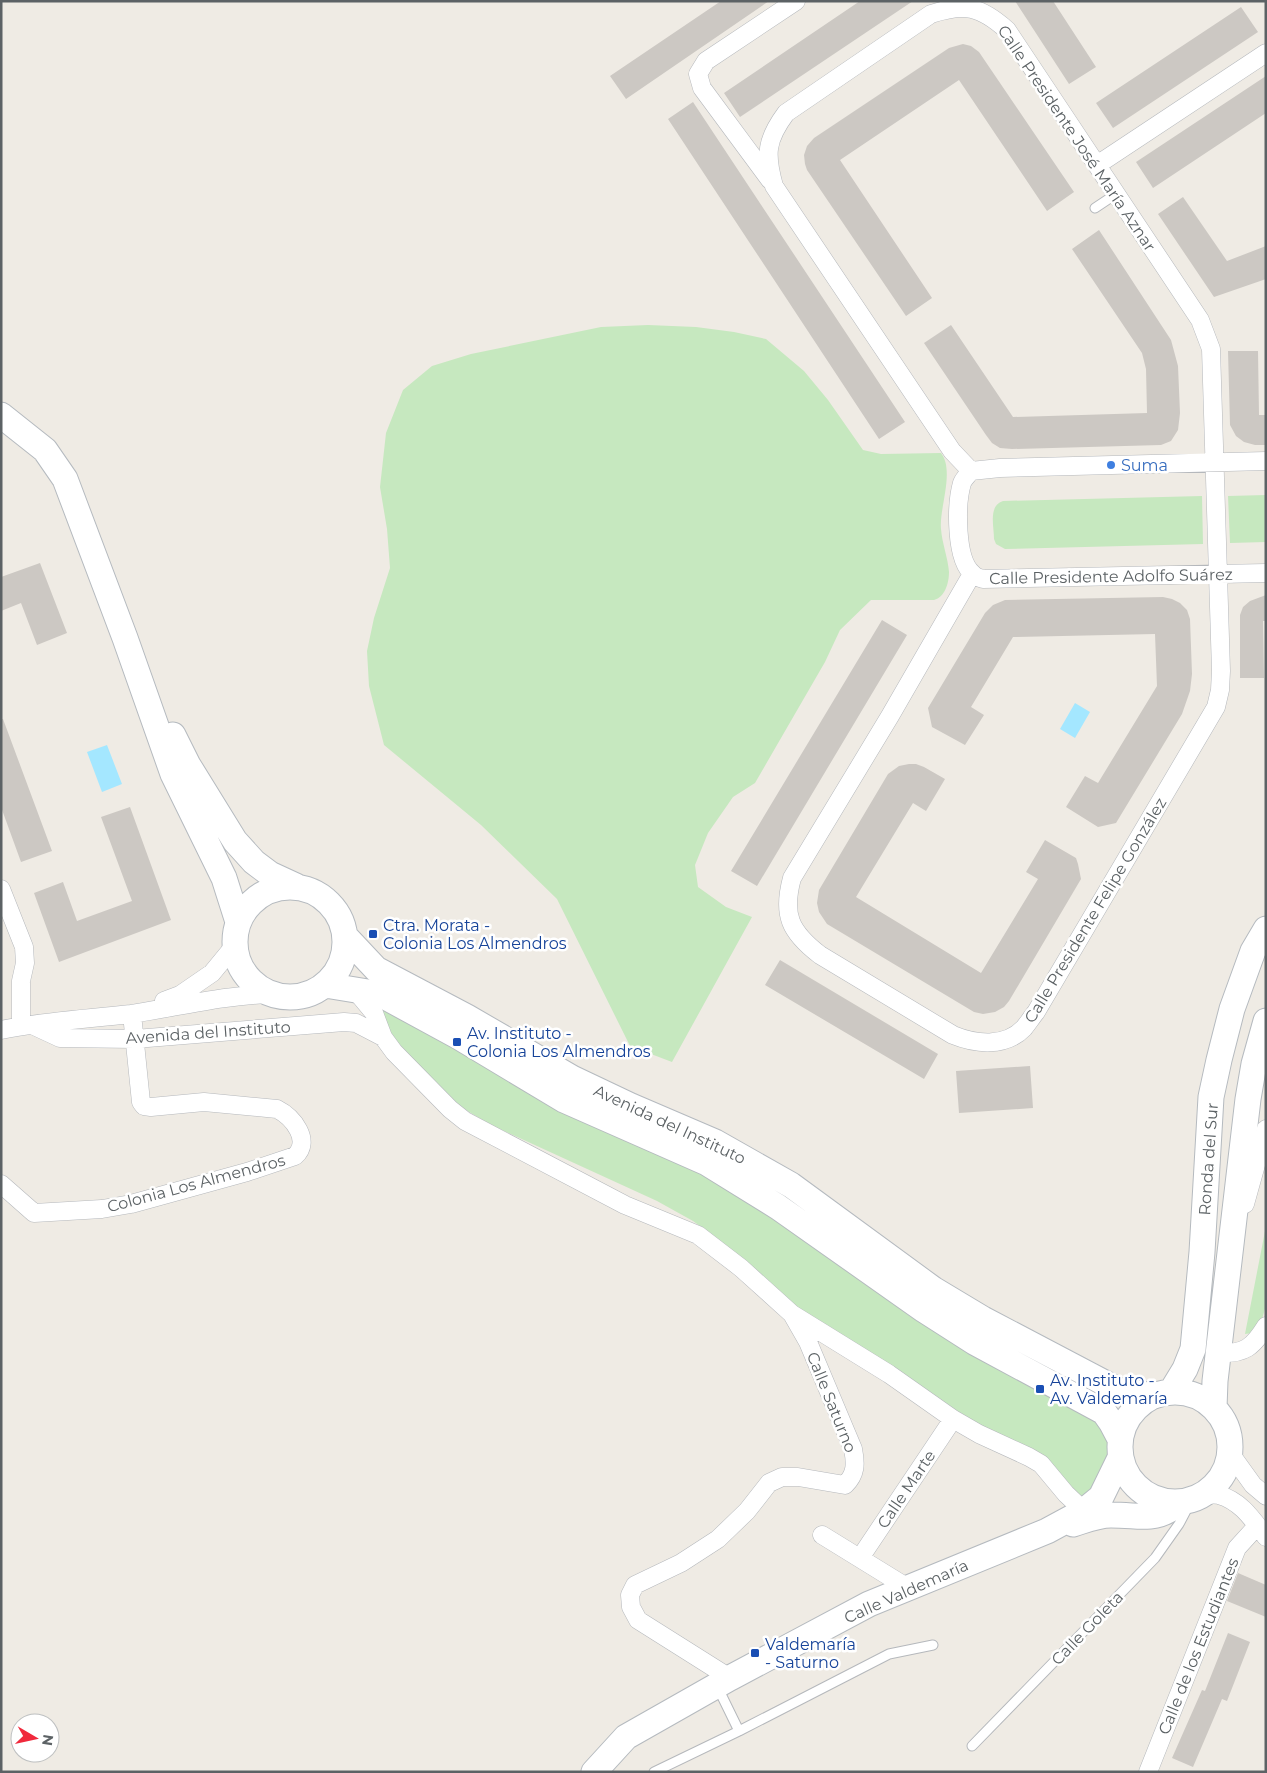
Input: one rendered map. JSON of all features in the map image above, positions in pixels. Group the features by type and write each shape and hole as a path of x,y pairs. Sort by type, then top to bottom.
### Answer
{"main road":[{"path":"1,415 45,450 65,479 125,638 173,774 224,878 236,934 240,966 253,983 272,994 291,997 309,994 325,985 335,974 342,962 345,936 341,920 332,905 318,894 270,874 254,862 235,841 188,764 125,638"},
{"path":"236,934 245,908 259,896 279,887 296,886"},
{"name":"Ronda del Sur","path":"1162,1394 1185,1369 1193,1349 1202,1252 1211,1097 1232,1009 1254,951 1266,929"},
{"name":"Avenida del Instituto","path":"345,936 376,969 467,1017 572,1078 715,1142 791,1185 933,1289 983,1319 1118,1390 1162,1394"},
{"name":"Avenida del Instituto","path":"325,985 380,994 459,1037 564,1100 707,1163 778,1207 932,1316 974,1342 1104,1412 1111,1422 1120,1449"},
{"name":"Ronda del Sur","path":"1214,1408 1251,1082 1266,1021"},
{"path":"1185,1393 1200,1398 1214,1408 1223,1420 1228,1436 1230,1453 1225,1470 1216,1483 1192,1499 1162,1501 1144,1494 1130,1479 1120,1449 1126,1421 1138,1405 1162,1394 1185,1393"},
{"name":"Calle Valdemaría","path":"1089,1514 1101,1497 1120,1449"},
{"name":"Calle Valdemaría","path":"594,1772 626,1737 723,1682 870,1604 1089,1514 1151,1517 1168,1512 1192,1499"}],"street":[{"path":"774,186 702,88 698,74 706,61 796,1"},
{"path":"989,1 1007,30"},
{"name":"Calle Presidente José María Aznar","path":"971,471 952,451 774,186 768,165 769,146 776,127 786,113 931,14 952,7 973,8 993,18 1007,30 1200,320 1211,348 1214,462"},
{"path":"1097,165 1266,54"},
{"path":"971,471 992,468 1266,461"},
{"name":"Calle Presidente Felipe González","path":"972,574 890,716 792,878 787,895 789,913 794,930 803,942 820,955 953,1034 970,1041 989,1043 1007,1038 1022,1029 1036,1012 1216,707 1220,690 1220,671 1219,575 1214,462"},
{"name":"Calle Presidente Adolfo Suárez","path":"971,471 963,481 960,494 960,551 964,562 972,574 983,579 1266,573"},
{"path":"1,889 7,920 24,947 21,982 26,1025"},
{"name":"Avenida del Instituto","path":"132,1014 180,995 212,973 236,934"},
{"name":"Avenida del Instituto","path":"355,990 374,1013 383,1038 394,1052 450,1109 465,1121 625,1205 698,1235 741,1268 792,1314 889,1374 953,1419 979,1434 1041,1464 1066,1494 1089,1514"},
{"name":"Avenida del Instituto","path":"1,1030 26,1025 132,1014 223,998 272,994"},
{"name":"Colonia Los Almendros","path":"1,1184 34,1213 102,1209 131,1204 247,1172 295,1156 300,1151 302,1142 298,1129 284,1112 277,1109 204,1102 144,1106 141,1102 132,1014"},
{"name":"Avenida del Instituto","path":"26,1025 60,1038 134,1039 344,1022 356,1023 383,1038"},
{"path":"1231,1252 1266,1129"},
{"name":"Calle Saturno","path":"723,1682 638,1620 630,1607 630,1595 634,1585 681,1563 718,1539 747,1511 769,1483 782,1477 798,1477 845,1485 852,1478 856,1464 853,1449 808,1342 792,1314"},
{"path":"1219,1353 1236,1353 1256,1342 1266,1326"},
{"name":"Calle Marte","path":"860,1558 953,1419"},
{"path":"1230,1453 1253,1485 1266,1496"},
{"path":"1052,1528 1066,1494"},
{"path":"1192,1499 1219,1495 1239,1505 1250,1514 1262,1531"},
{"name":"Calle de los Estudiantes","path":"1148,1772 1237,1548 1246,1537 1262,1531"},
{"path":"822,1535 908,1588"}],"lane":[{"path":"1095,208 1116,194"},
{"name":"Calle Goleta","path":"972,1746 1155,1558 1192,1499"},
{"path":"654,1772 739,1731 889,1654 933,1645"},
{"path":"723,1682 739,1731"}],"green space":[{"path":"648,325 696,327 766,339 804,371 828,400 863,450 881,454 941,453 947,470 941,520 949,572 944,593 934,600 871,600 840,630 825,662 755,783 733,797 708,833 695,865 698,887 726,907 752,917 672,1062 630,1046 557,899 481,825 384,745 369,686 367,651 374,618 390,568 387,529 380,487 386,433 403,390 432,366 471,354 601,327"},
{"path":"1266,495 1266,542 1230,543 1228,496"},
{"path":"1202,496 1203,544 1005,549 996,544 994,539 995,507 1003,501"},
{"path":"372,1001 679,1159 1084,1407 1106,1433 1108,1445 1108,1463 1086,1504 984,1428 797,1307 722,1242 693,1221 657,1201 493,1126 464,1109 417,1068 390,1033 386,1021"},
{"path":"1266,1226 1266,1305 1261,1323 1252,1333 1245,1334"}],"water":[{"path":"1075,703 1090,712 1075,738 1060,729"},
{"path":"107,745 122,784 102,792 87,752"}],"building":[{"path":"721,1 769,1 626,99 610,76"},
{"path":"860,1 913,1 740,117 724,93"},
{"path":"1015,1 1053,1 1096,67 1069,84"},
{"path":"1241,7 1258,32 1113,128 1096,103"},
{"path":"963,44 971,46 979,52 1074,192 1047,211 959,80 840,160 932,298 906,316 807,170 804,155 807,146 814,138 949,48"},
{"path":"1266,76 1266,113 1153,188 1136,162"},
{"path":"693,102 905,422 879,439 668,119"},
{"path":"1183,197 1227,261 1266,246 1266,279 1214,297 1158,214"},
{"path":"1099,230 1171,340 1178,366 1180,413 1178,430 1171,441 1161,445 1000,448 992,443 986,435 924,343 951,325 1013,417 1147,413 1146,369 1142,353 1072,249"},
{"path":"1228,351 1258,351 1259,415 1266,415 1266,445 1244,442 1236,436 1230,425"},
{"path":"40,563 67,633 37,645 21,603 1,611 1,577"},
{"path":"1266,595 1266,621 1263,621 1264,678 1240,678 1240,615 1243,607 1250,601"},
{"path":"1163,597 1180,603 1187,610 1190,619 1192,674 1190,691 1182,714 1116,823 1098,827 1066,807 1085,776 1098,783 1157,686 1155,634 1013,637 971,707 984,715 965,745 932,727 928,708 985,613 993,605 1005,600"},
{"path":"882,620 907,635 757,886 731,871"},
{"path":"1,719 3,719 52,851 21,862 1,807"},
{"path":"909,764 924,767 945,779 926,811 913,803 856,897 981,973 1038,879 1026,872 1045,840 1076,858 1081,879 1009,1001 1004,1007 995,1012 983,1014 974,1012 827,924 819,912 817,903 819,890 888,774 899,766"},
{"path":"130,807 171,920 59,962 34,893 63,882 77,921 132,901 101,817"},
{"path":"780,960 938,1054 924,1079 765,985"},
{"path":"1030,1066 1033,1108 959,1113 956,1071"},
{"path":"1238,1573 1266,1585 1266,1617 1227,1601"},
{"path":"1228,1633 1250,1642 1227,1701 1222,1699 1193,1767 1172,1758 1202,1690 1205,1691"}],"place":[{"name":"Suma","path":"1111,465"},
{"name":"Ctra. Morata - Colonia Los Almendros","path":"373,934"},
{"name":"Av. Instituto - Colonia Los Almendros","path":"457,1042"},
{"name":"Av. Instituto - Av. Valdemaría","path":"1040,1389"},
{"name":"Valdemaría - Saturno","path":"755,1653"}]}
